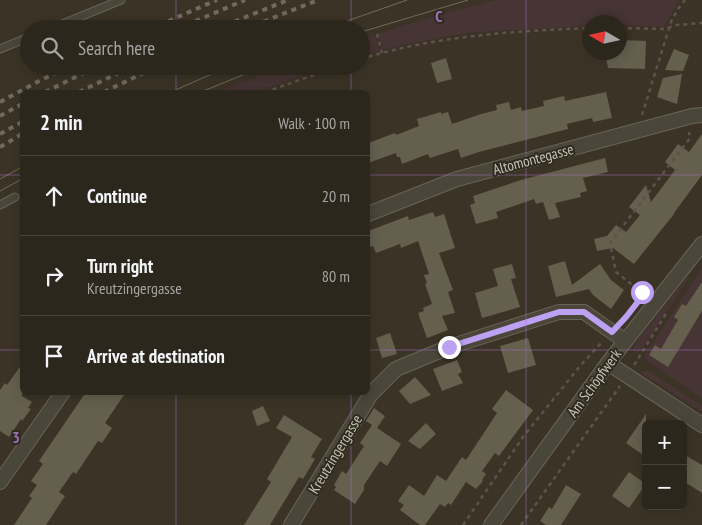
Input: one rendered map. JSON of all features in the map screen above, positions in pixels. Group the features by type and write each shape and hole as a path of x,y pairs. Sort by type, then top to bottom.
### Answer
{"street":[{"name":"Altomontegasse","path":"370,213 457,179 692,116 702,115"},
{"name":"Am Schöpfwerk","path":"491,525 624,341 702,244"},
{"name":"Kreutzingergasse","path":"291,525 371,394 396,369 449,347 559,312 584,312 624,341"},
{"path":"608,363 702,425"},
{"path":"0,482 60,395"}],"lane":[{"path":"72,20 121,0"},
{"path":"0,49 20,41"},
{"path":"0,205 15,197"}],"path":[{"path":"637,131 669,28 678,9 686,0"},
{"path":"627,28 664,29 702,23"},
{"path":"370,56 427,42 475,35 582,28"},
{"path":"377,34 382,53"},
{"path":"271,90 314,75"},
{"path":"644,294 616,272 610,243 690,138 689,130"},
{"path":"521,525 627,376 668,311"},
{"path":"463,525 523,437 580,366 612,332"}],"shaded area":[{"path":"496,0 680,0 663,27 627,25 627,15 582,15 582,26 475,32 383,50 378,34 431,17"},
{"path":"375,35 379,51 370,54 370,36"},
{"path":"262,75 303,75 262,90 223,90"},
{"path":"702,268 702,398 646,360 645,355"},
{"path":"688,276 689,278 642,349 638,352 633,351 635,344"},
{"path":"649,371 702,406 702,412 640,372"}],"building":[{"path":"627,40 646,41 645,69 608,68 606,60 627,60"},
{"path":"674,49 689,55 683,71 665,70"},
{"path":"446,58 452,79 437,83 431,63"},
{"path":"682,74 677,104 657,97 663,78"},
{"path":"606,92 612,118 593,122 592,118 567,124 568,129 461,158 458,149 430,158 428,154 402,164 400,157 397,157 396,153 370,162 370,142 419,126 417,119 441,112 441,114 448,112 452,124 497,110 496,105 509,102 511,110 521,107 522,111 544,106 543,101 564,96 565,101"},
{"path":"702,134 702,175 634,264 613,248 597,251 594,239 607,236 616,225 626,232 640,215 629,207 646,185 651,202 675,170 665,162 678,144 689,152"},
{"path":"605,158 608,172 583,178 587,191 580,193 581,197 555,203 560,217 549,220 543,202 536,204 534,199 496,212 498,218 476,224 470,205 475,203 473,196 521,180"},
{"path":"433,212 435,217 444,214 455,248 439,253 453,290 448,292 455,313 442,316 448,330 427,338 418,313 424,311 423,308 432,304 424,275 429,274 418,241 401,248 400,244 376,253 373,246 370,247 370,230 408,216 409,220"},
{"path":"565,261 572,285 600,264 611,280 624,290 611,309 593,295 589,289 556,297 548,266"},
{"path":"512,264 516,278 511,279 520,307 482,318 475,293 498,286 493,269"},
{"path":"702,282 702,311 668,367 649,355 655,345 661,349 678,320 674,317 682,304 686,306"},
{"path":"390,333 397,354 382,358 376,338"},
{"path":"528,338 536,365 508,373 500,346"},
{"path":"457,360 462,372 458,374 463,383 442,391 433,369"},
{"path":"20,367 20,395 32,402 28,408 31,409 22,421 21,419 9,437 0,431 0,390 5,383 7,385"},
{"path":"415,377 431,395 410,404 399,391"},
{"path":"506,390 533,410 499,456 495,453 482,471 486,474 476,489 466,482 451,505 448,503 445,507 440,504 425,525 420,525 400,510 404,505 398,501 409,485 424,496 437,475 446,481 462,457 466,460 497,413 492,409"},
{"path":"84,395 124,395 105,423 112,428 102,443 98,441 76,474 73,472 59,492 65,496 46,525 14,525 32,498 29,496 37,485 31,481 43,464 39,461"},
{"path":"263,406 270,421 257,426 252,411"},
{"path":"374,408 385,416 377,428 401,444 387,466 380,461 364,485 364,490 355,504 334,490 336,487 334,485 342,471 346,474 364,446 360,443 372,425 366,421"},
{"path":"646,414 646,420 642,420 642,454 626,443"},
{"path":"284,415 322,439 311,457 315,459 303,479 299,477 270,525 244,525 271,482 267,479 292,437 276,428"},
{"path":"426,423 436,434 420,449 408,441"},
{"path":"687,456 702,465 702,493 687,484"},
{"path":"629,472 642,481 642,490 629,508 612,496"},
{"path":"566,485 581,494 561,525 546,525 540,521 549,507 552,509"}],"tram line":[{"path":"350,20 407,0"},
{"path":"370,29 468,0"},
{"path":"176,90 210,75"},
{"path":"206,90 243,75"},
{"path":"0,179 20,168"},
{"path":"0,191 20,180"}],"railway":[{"path":"171,20 217,0"},
{"path":"198,20 245,0"},
{"path":"238,20 288,0"},
{"path":"268,20 318,0"},
{"path":"22,90 51,75"},
{"path":"49,90 80,75"},
{"path":"83,90 114,75"},
{"path":"108,90 139,75"},
{"path":"0,102 20,91"},
{"path":"0,116 20,105"},
{"path":"0,134 20,123"},
{"path":"0,147 20,135"}],"route":[{"path":"449,347 559,312 584,312 612,332 644,294 642,292"}]}
